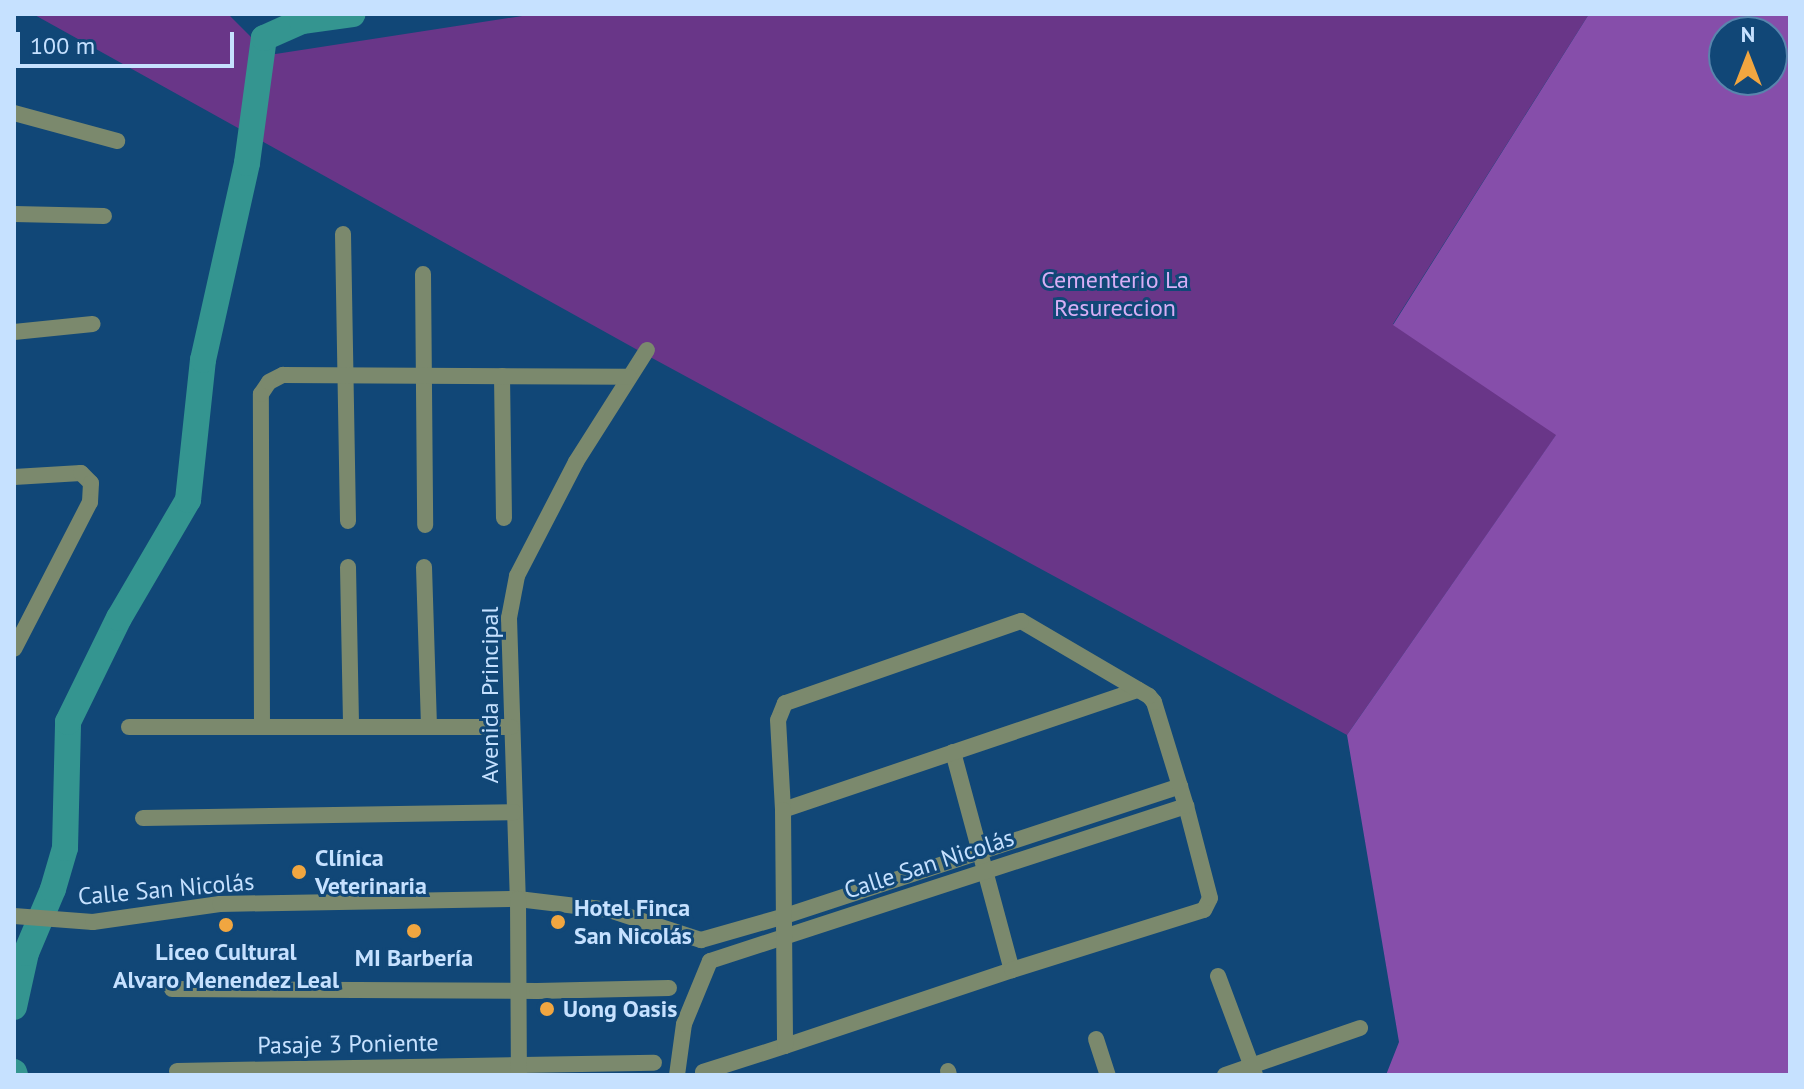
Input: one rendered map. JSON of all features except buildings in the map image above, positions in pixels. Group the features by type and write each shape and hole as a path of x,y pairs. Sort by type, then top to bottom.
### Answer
{"street":[{"path":"14,113 117,141"},
{"path":"14,214 104,216"},
{"path":"343,234 348,521"},
{"path":"423,274 425,525"},
{"path":"14,332 93,324"},
{"name":"Avenida Principal","path":"519,1070 518,899 509,618 517,576 576,462 647,350"},
{"path":"262,725 261,394 269,382 283,375 629,377"},
{"path":"502,376 504,518"},
{"path":"14,477 81,473 91,483 90,502 14,649"},
{"path":"348,567 351,725"},
{"path":"424,567 429,726"},
{"path":"703,1072 785,1046 1012,970 1204,910 1210,898 1154,702 1028,622 1013,621 785,703 778,720 783,810 785,1046"},
{"path":"783,810 1138,690"},
{"path":"129,727 511,727"},
{"path":"953,752 1012,970"},
{"name":"Calle San Nicolás","path":"14,916 111,922 220,904 518,899 609,910 701,940 785,916 1180,786"},
{"name":"Calle San Nicolás","path":"710,961 1186,806"},
{"path":"143,818 514,812"},
{"path":"677,1075 684,1024 710,961 701,940"},
{"path":"1218,976 1253,1070"},
{"path":"172,989 519,991 669,988"},
{"path":"1225,1075 1253,1070 1360,1028"},
{"path":"1096,1039 1108,1075"},
{"name":"Pasaje 3 Poniente","path":"177,1071 519,1070 654,1063"}],"green space":[{"name":"Cementerio La Resureccion","path":"33,14 228,14 269,55 535,14 1589,14 1393,324 1557,434 1347,735 652,358"}],"shaded area":[{"path":"1589,14 1790,14 1790,1075 1386,1075 1399,1042 1347,735 1556,435 1393,325"}],"waterway":[{"path":"14,1007 26,953 53,889 65,848 68,722 119,618 188,500 203,360 247,163 264,38 302,21 353,14"}],"place":[{"name":"Clínica Veterinaria","path":"299,872"},
{"name":"Hotel Finca San Nicolás","path":"558,922"},
{"name":"Liceo Cultural Alvaro Menendez Leal","path":"226,925"},
{"name":"MI Barbería","path":"414,931"},
{"name":"Uong Oasis","path":"547,1009"}]}
